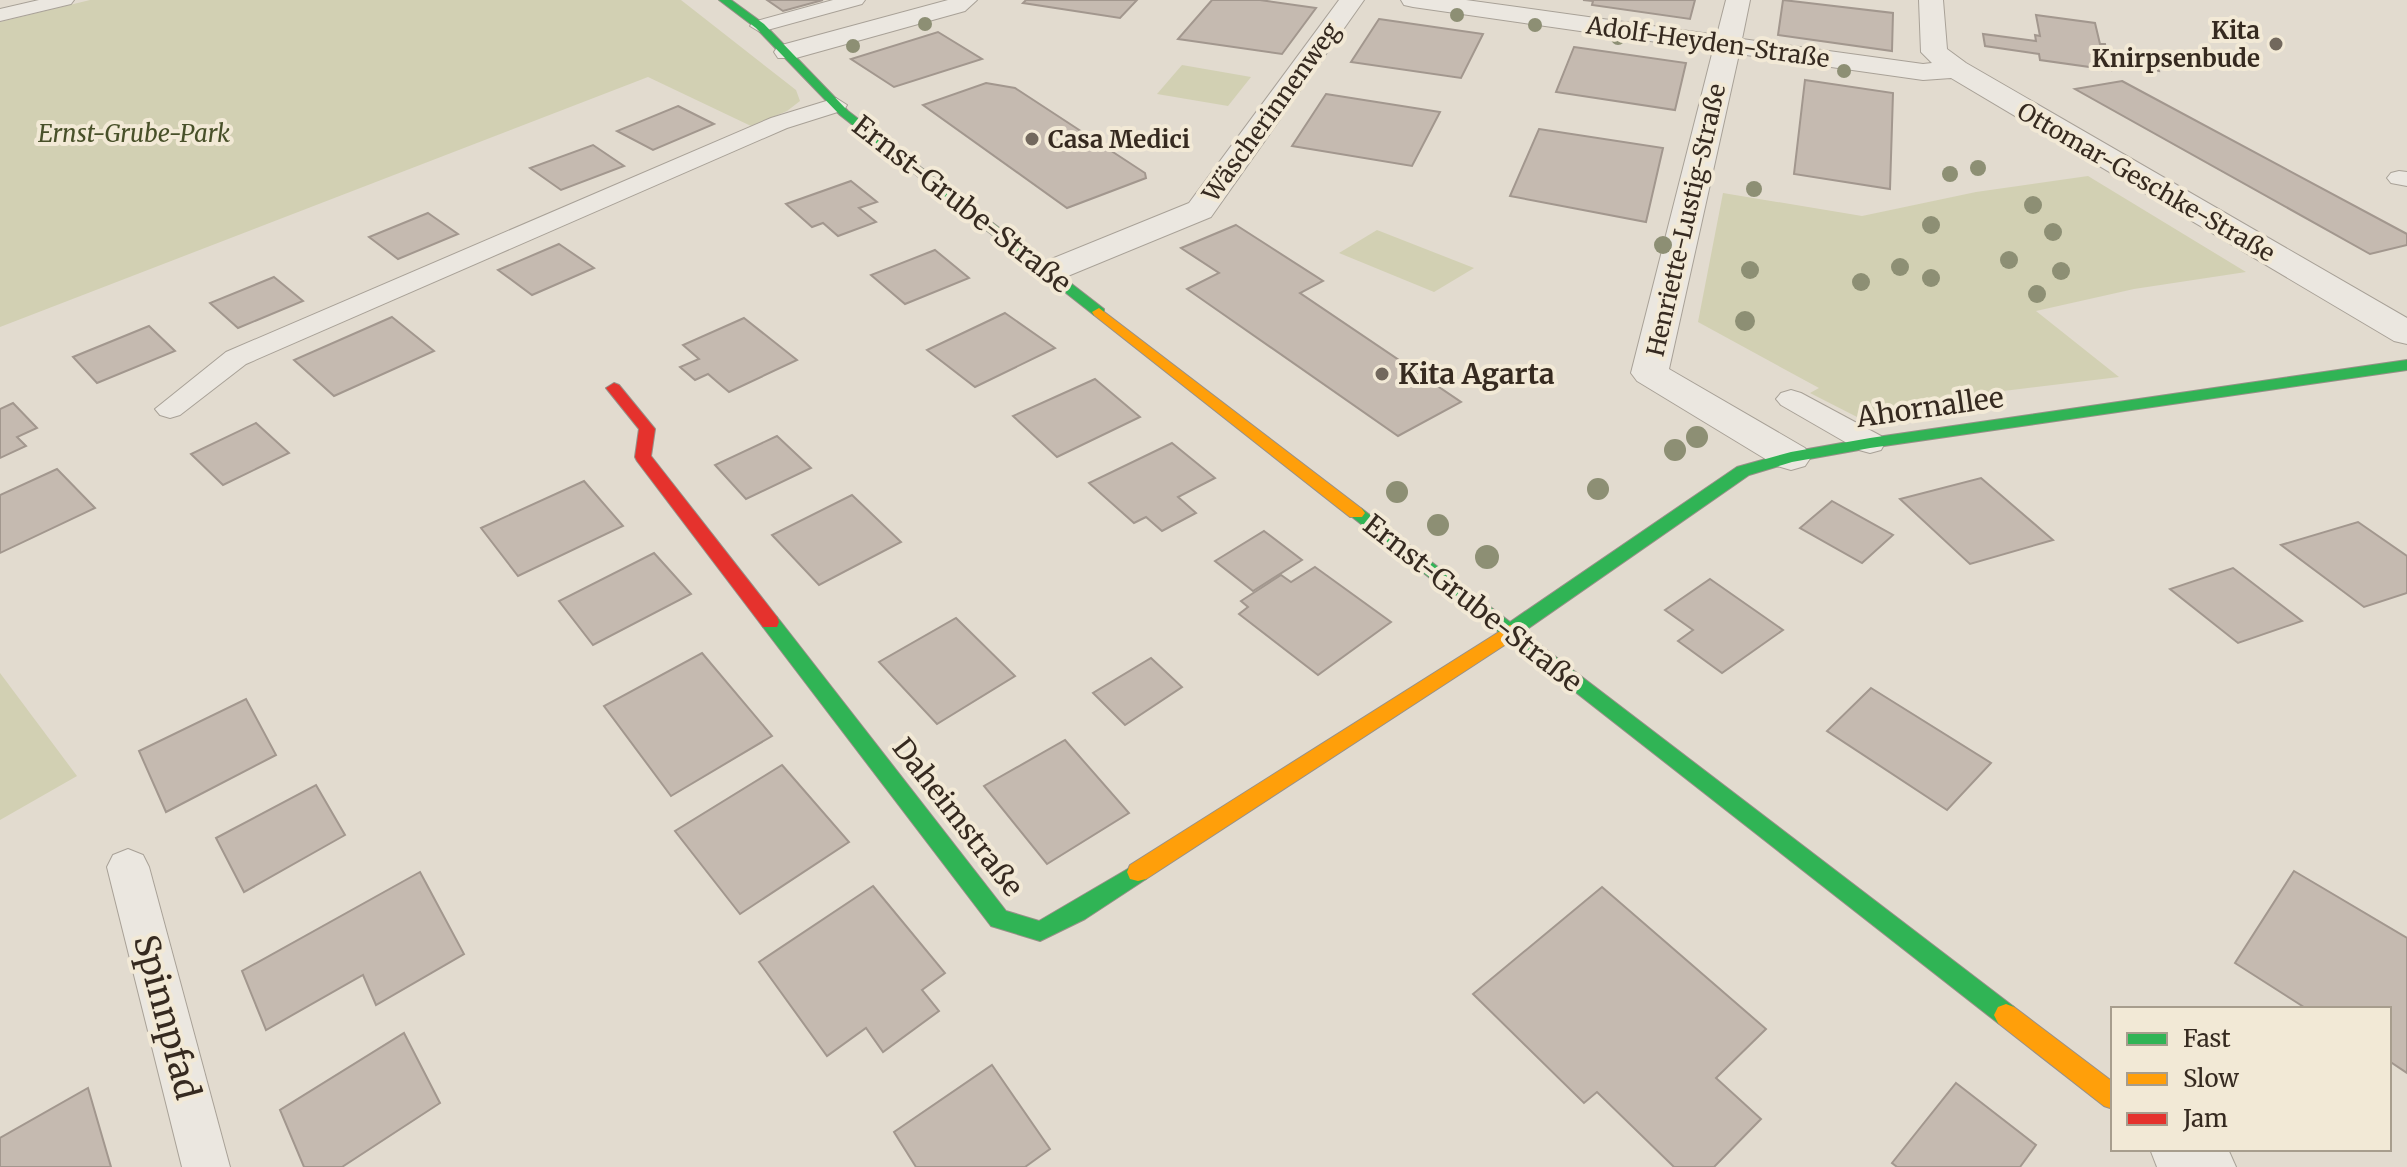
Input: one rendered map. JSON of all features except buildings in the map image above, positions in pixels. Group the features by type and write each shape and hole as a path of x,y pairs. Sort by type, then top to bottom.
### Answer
{"street":[{"name":"Ernst-Grube-Straße","path":"724,0 760,26 836,105 1509,632 2111,1095"},
{"path":"787,52 956,6 965,0"},
{"name":"Wäscherinnenweg","path":"1051,271 1200,210 1352,0"},
{"name":"Adolf-Heyden-Straße","path":"1413,0 1923,72 1956,69"},
{"name":"Henriette-Lustig-Straße","path":"1738,0 1650,373 1791,457"},
{"name":"Ottomar-Geschke-Straße","path":"1931,0 1934,52 1956,69 2407,333"},
{"name":"Ahornallee","path":"1509,632 1743,471 1791,457 1870,443 2407,365"},
{"name":"Daheimstraße","path":"614,388 647,429 643,457 999,919 1040,931 1090,903 1509,632"},
{"path":"2184,1151 2204,1167"}],"lane":[{"path":"0,15 64,0"},
{"path":"760,26 855,0"},
{"name":"Ernst-Grube-Straße","path":"170,409 236,358 779,123 836,105"},
{"path":"1791,399 1870,443"},
{"name":"Spinnpfad","path":"128,867 206,1167"}],"green space":[{"name":"Ernst-Grube-Park","path":"90,0 681,0 796,90 800,101 787,111 751,126 648,77 0,327 0,22"},
{"path":"1182,65 1251,77 1228,106 1157,94"},
{"path":"2088,176 2246,272 2134,289 2036,311 2119,377 1979,394 1859,418 1810,393 1819,388 1698,322 1723,193 1862,216 1976,192"},
{"path":"1377,230 1474,268 1434,292 1339,253"},
{"path":"0,673 77,776 0,820"}],"traffic: fast":[{"path":"724,0 760,26 844,113 1099,312"},
{"path":"1510,632 1743,471 1791,457 1870,443 2407,365"},
{"path":"1356,513 2006,1015"},
{"path":"770,622 999,919 1040,931 1077,912 1138,872"}],"traffic: slow":[{"path":"1099,312 1356,513"},
{"path":"1138,872 1510,632"},
{"path":"2006,1015 2111,1095"}],"traffic: jam":[{"path":"614,388 647,429 643,457 770,622"}],"place":[{"name":"Kita Knirpsenbude","path":"2276,44"},
{"name":"Casa Medici","path":"1032,139"},
{"name":"Kita Agarta","path":"1382,374"}]}
